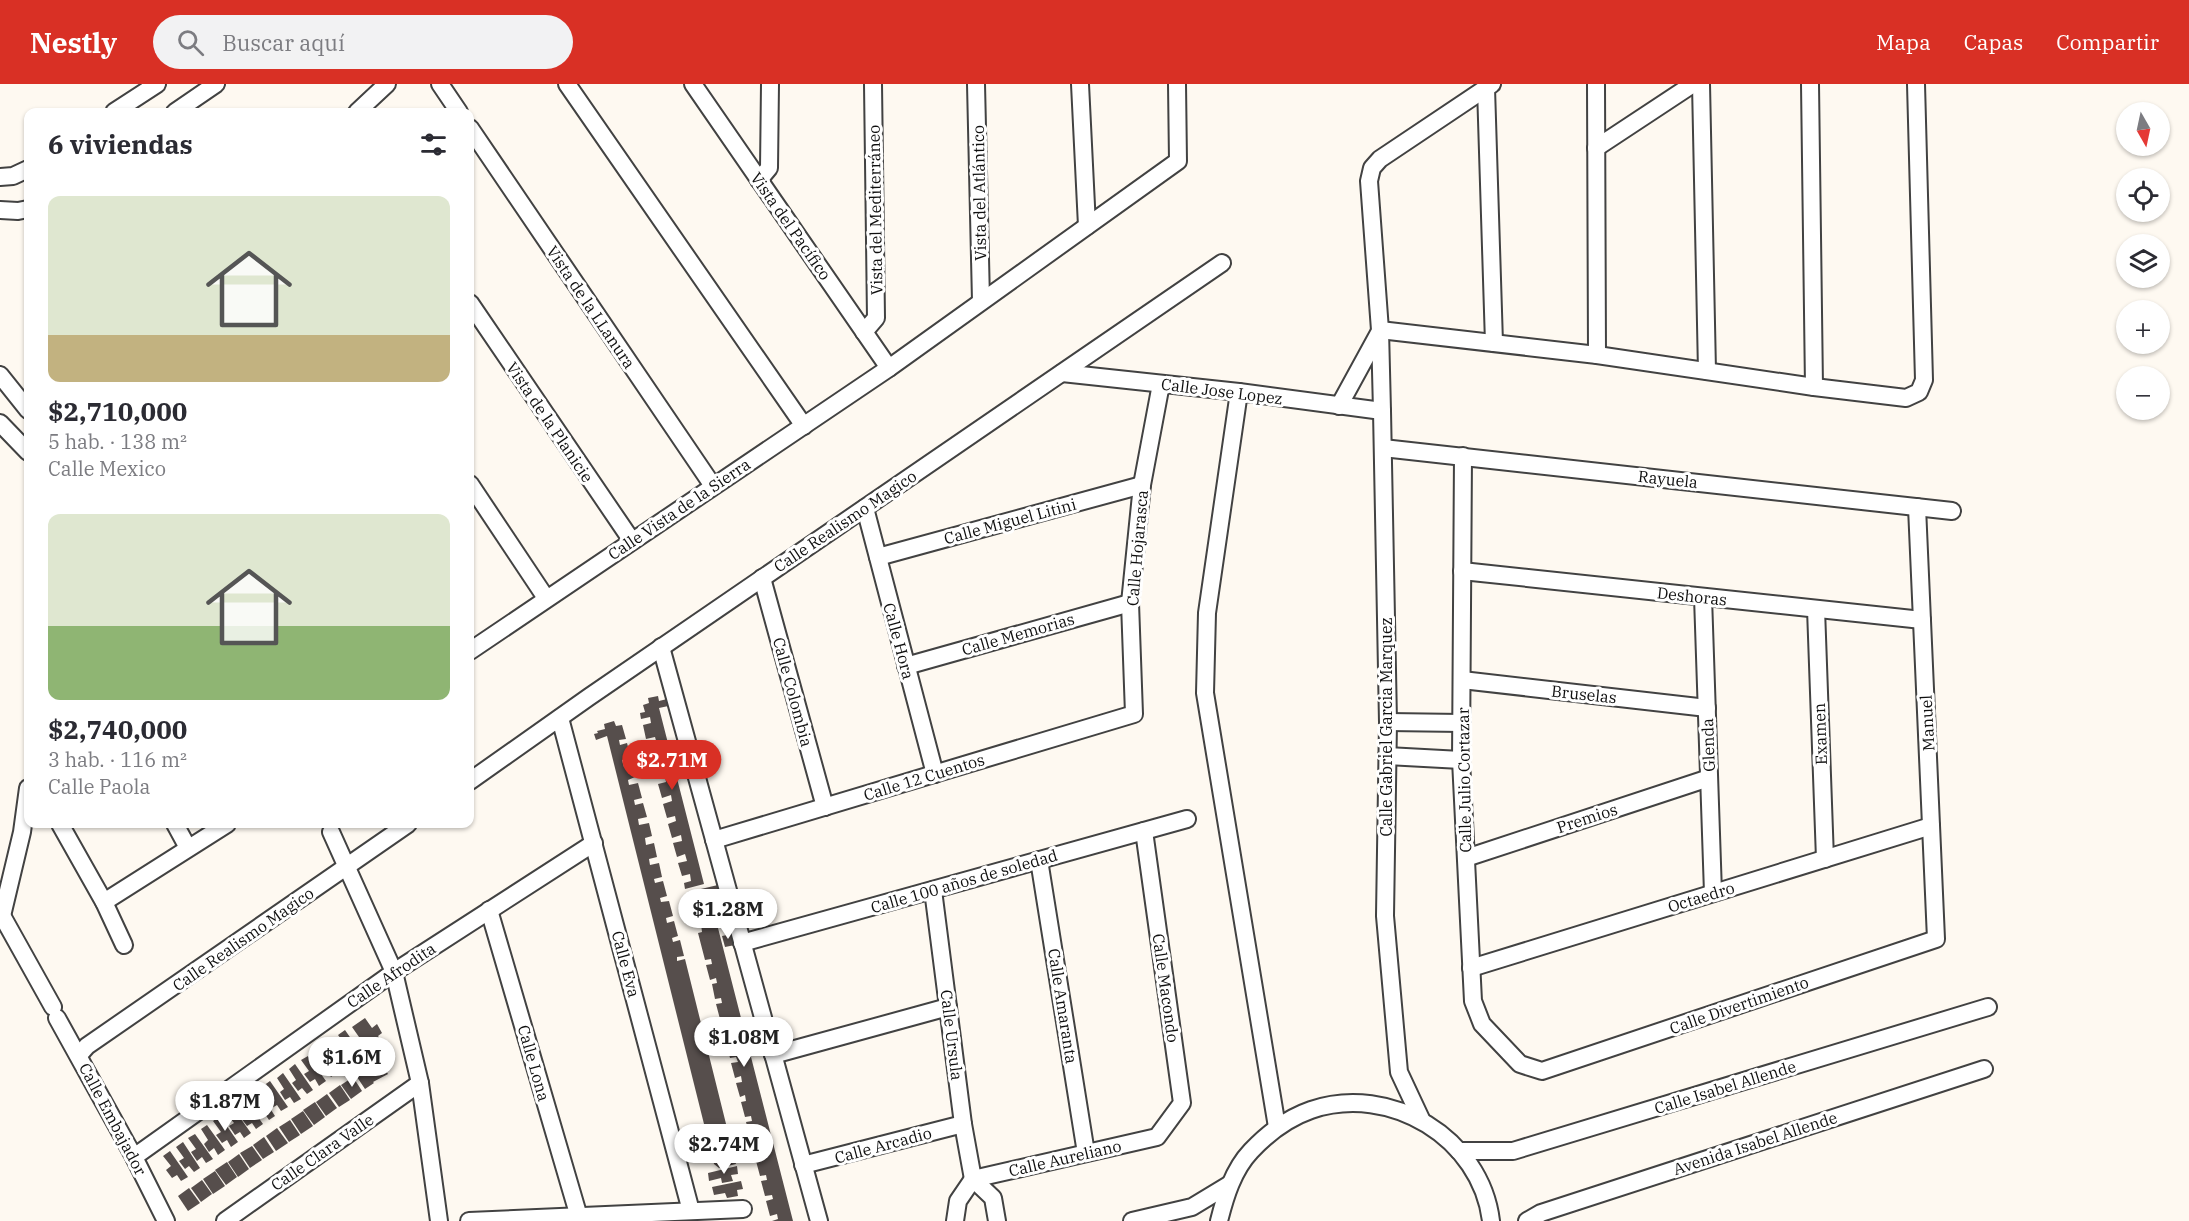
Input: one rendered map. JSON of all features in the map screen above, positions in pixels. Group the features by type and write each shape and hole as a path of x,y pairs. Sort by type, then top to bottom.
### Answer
{"street":[{"path":"120,108 157,84"},
{"path":"181,108 216,84"},
{"path":"361,108 387,84"},
{"path":"440,84 456,108"},
{"path":"567,84 804,426"},
{"name":"Vista del Pacífico","path":"693,84 889,368"},
{"path":"759,180 770,168 770,84"},
{"name":"Vista del Mediterráneo","path":"864,332 876,318 873,84"},
{"name":"Vista del Atlántico","path":"976,84 981,301"},
{"path":"1080,84 1087,226"},
{"name":"Calle Vista de la Sierra","path":"474,648 889,368 1178,160 1177,84"},
{"path":"1596,84 1597,355"},
{"path":"1596,148 1693,84"},
{"path":"1701,84 1707,371"},
{"path":"1810,84 1814,387"},
{"path":"1339,406 1380,330 1597,355 1906,398 1919,392 1924,380 1916,84"},
{"path":"1489,86 1494,344"},
{"name":"Calle Gabriel Garcia Marquez","path":"1421,1119 1399,1072 1384,916 1388,722 1383,448 1380,330 1370,181 1372,168 1380,159 1489,86"},
{"name":"Vista de la LLanura","path":"474,134 713,486"},
{"path":"0,177 13,176 24,171"},
{"path":"0,210 18,212 24,210"},
{"name":"Calle Realismo Magico","path":"474,778 661,647 1222,263"},
{"name":"Vista de la Planicie","path":"474,309 632,541"},
{"name":"Calle Jose Lopez","path":"1062,373 1239,392 1382,411"},
{"path":"0,375 24,405"},
{"name":"Calle Hojarasca","path":"1134,714 1130,603 1142,485 1161,384"},
{"path":"1239,392 1207,613 1205,693 1277,1127"},
{"path":"0,423 24,448"},
{"name":"Rayuela","path":"1383,448 1952,511"},
{"name":"Calle Julio Cortazar","path":"1463,456 1461,760 1473,1001 1482,1024 1520,1064 1542,1071"},
{"name":"Calle Miguel Litini","path":"878,557 1142,485"},
{"path":"474,490 546,598"},
{"name":"Manuel","path":"1917,507 1936,939"},
{"name":"Calle Hora","path":"864,508 934,774"},
{"name":"Deshoras","path":"1462,571 1922,620"},
{"name":"Calle Colombia","path":"762,578 825,807"},
{"name":"Glenda","path":"1703,597 1713,893"},
{"name":"Calle Memorias","path":"906,666 1130,603"},
{"name":"Examen","path":"1816,609 1825,859"},
{"path":"661,647 819,1221"},
{"name":"Bruselas","path":"1462,680 1707,708"},
{"name":"Calle 12 Cuentos","path":"714,840 1134,714"},
{"name":"Calle Eva","path":"560,718 691,1211"},
{"path":"1388,722 1462,723"},
{"path":"1387,756 1461,760"},
{"name":"Premios","path":"1466,858 1709,778"},
{"path":"1,914 24,817"},
{"name":"Calle 100 años de soledad","path":"742,944 1187,819"},
{"name":"Octaedro","path":"1471,968 1931,826"},
{"path":"62,828 104,902 124,945"},
{"path":"177,828 188,848"},
{"path":"104,902 220,828"},
{"name":"Calle Realismo Magico","path":"79,1055 87,1046 402,828"},
{"name":"Calle Macondo","path":"1144,831 1182,1103 1157,1137"},
{"path":"331,832 394,972 420,1083 439,1221"},
{"name":"Calle Afrodita","path":"134,1157 394,972 594,843"},
{"name":"Calle Amaranta","path":"1040,860 1086,1153"},
{"name":"Calle Ursula","path":"933,890 963,1124 973,1179"},
{"name":"Calle Lona","path":"489,910 579,1217"},
{"name":"Calle Embajador","path":"1,914 134,1157 166,1221"},
{"name":"Calle Divertimiento","path":"1542,1071 1936,939"},
{"path":"773,1055 948,1007"},
{"name":"Calle Isabel Allende","path":"1460,1151 1513,1151 1988,1007"},
{"name":"Avenida Isabel Allende","path":"1527,1221 1541,1213 1984,1069"},
{"name":"Calle Clara Valle","path":"225,1221 420,1083"},
{"path":"1219,1221 1230,1185 1250,1153 1277,1127 1311,1110 1348,1103 1386,1106 1421,1119 1451,1141 1475,1170 1489,1205 1491,1221"},
{"name":"Calle Arcadio","path":"803,1165 963,1124"},
{"name":"Calle Aureliano","path":"973,1179 1157,1137"},
{"path":"955,1221 958,1201 973,1179 993,1198 997,1221"},
{"path":"1132,1221 1192,1207 1230,1185"},
{"path":"469,1221 743,1209"}],"building":[{"path":"658,696 659,701 671,698 673,705 659,708 704,884 685,889 684,883 691,881 690,874 682,876 678,863 687,861 685,854 677,857 673,843 682,841 681,835 672,838 668,824 676,821 675,816 667,818 663,804 672,801 671,795 662,798 658,784 666,782 665,776 656,778 653,764 662,762 660,757 652,759 648,746 657,744 655,737 646,739 643,725 651,723 650,717 641,719 640,713 645,712 643,705 649,703 648,698"},
{"path":"614,721 616,726 622,725 626,739 619,740 620,745 627,743 631,758 622,760 624,767 632,764 635,777 628,780 629,785 638,783 642,798 634,800 635,805 643,803 647,817 638,819 639,825 649,823 652,836 645,838 646,845 654,843 657,857 649,859 650,865 659,863 662,877 654,879 655,883 663,881 667,896 660,898 661,902 669,901 673,916 666,918 667,923 674,921 678,936 672,938 673,942 680,940 684,956 677,957 677,961 685,959 736,1164 719,1168 714,1164 607,736 596,740 594,734 605,729 604,724"},
{"path":"718,885 724,903 709,907 708,900 699,903 697,897 690,899 688,892"},
{"path":"716,915 717,920 729,917 731,924 718,928 793,1221 772,1221 778,1219 777,1214 770,1216 766,1201 773,1199 772,1195 765,1196 761,1181 767,1180 766,1175 760,1176 756,1161 762,1160 761,1155 755,1157 751,1141 757,1140 756,1135 750,1137 746,1122 752,1121 751,1116 745,1117 741,1102 746,1101 745,1095 740,1097 736,1083 742,1082 741,1076 735,1078 731,1063 738,1062 736,1057 730,1058 726,1043 732,1042 731,1037 725,1039 721,1024 728,1022 727,1017 720,1019 716,1004 722,1003 721,998 715,999 712,984 717,983 716,978 710,980 706,965 712,964 711,959 705,960 698,933 702,932 701,924 708,922 707,917"},
{"path":"732,934 735,945 725,947 722,936"},
{"path":"365,1018 372,1028 377,1024 382,1033 378,1036 382,1042 369,1051 364,1045 360,1048 354,1040 359,1037 352,1027"},
{"path":"345,1030 363,1056 352,1063 341,1049 346,1046 338,1035"},
{"path":"333,1039 351,1064 344,1069 340,1063 336,1065 330,1057 334,1054 326,1044"},
{"path":"320,1047 338,1072 331,1077 327,1071 322,1074 317,1066 321,1063 314,1052"},
{"path":"308,1056 326,1081 319,1086 315,1079 310,1082 304,1074 309,1071 301,1060"},
{"path":"378,1059 388,1074 365,1089 355,1074"},
{"path":"295,1064 313,1090 307,1094 302,1088 298,1091 292,1083 296,1080 289,1069"},
{"path":"283,1073 301,1099 294,1103 290,1097 285,1100 280,1092 284,1089 277,1078"},
{"path":"353,1077 362,1091 351,1099 341,1085"},
{"path":"270,1081 288,1107 281,1111 277,1105 272,1108 266,1100 271,1097 263,1086"},
{"path":"340,1085 350,1100 339,1107 329,1093"},
{"path":"258,1090 275,1116 269,1120 265,1114 260,1117 255,1108 259,1106 251,1095"},
{"path":"327,1094 337,1108 326,1116 316,1102"},
{"path":"245,1099 263,1124 256,1129 252,1123 247,1126 241,1118 246,1114 238,1104"},
{"path":"315,1102 325,1117 314,1125 303,1110"},
{"path":"233,1108 251,1133 244,1138 240,1132 235,1135 229,1126 234,1123 226,1113"},
{"path":"303,1111 313,1126 301,1134 291,1119"},
{"path":"220,1116 238,1142 231,1147 227,1140 222,1143 216,1135 221,1132 213,1121"},
{"path":"290,1120 300,1135 289,1142 279,1127"},
{"path":"207,1125 225,1150 218,1155 214,1148 209,1152 204,1144 208,1140 201,1129"},
{"path":"277,1128 288,1143 276,1151 266,1136"},
{"path":"195,1134 213,1159 206,1163 202,1157 197,1161 191,1152 196,1149 188,1138"},
{"path":"264,1137 274,1152 263,1159 253,1145"},
{"path":"183,1142 200,1168 194,1172 189,1166 185,1169 179,1161 184,1158 176,1147"},
{"path":"252,1146 262,1160 250,1168 240,1153"},
{"path":"170,1151 188,1177 181,1181 177,1175 172,1178 166,1170 171,1166 163,1156"},
{"path":"239,1154 249,1169 238,1177 228,1162"},
{"path":"227,1162 237,1177 226,1185 215,1170"},
{"path":"737,1166 738,1174 731,1175 733,1181 722,1183 721,1178 709,1181 708,1173"},
{"path":"215,1171 225,1186 213,1194 203,1179"},
{"path":"202,1180 212,1194 201,1202 191,1188"},
{"path":"741,1181 743,1189 737,1190 738,1196 727,1198 725,1193 714,1195 712,1187"},
{"path":"189,1188 200,1203 188,1211 178,1196"}]}
